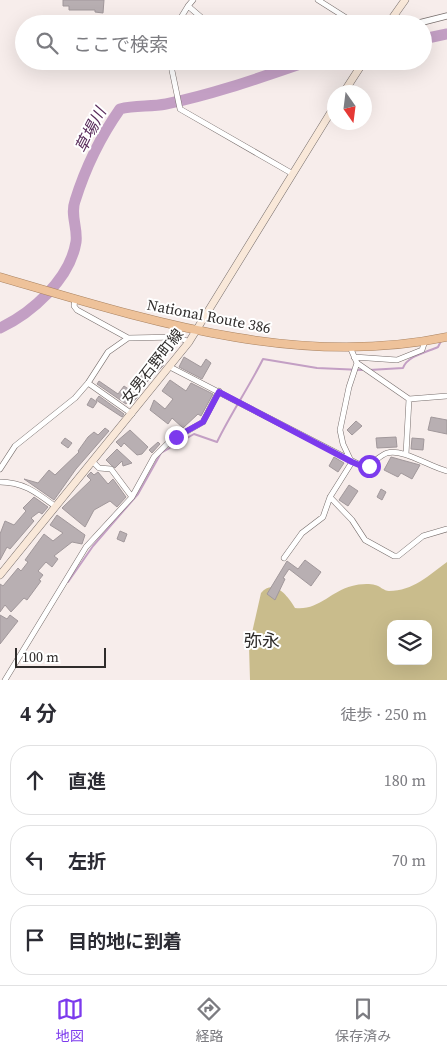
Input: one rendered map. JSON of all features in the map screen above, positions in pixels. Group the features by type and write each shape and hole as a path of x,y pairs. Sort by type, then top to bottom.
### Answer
{"highway":[{"name":"National Route 386","path":"0,277 76,300 198,330 258,342 350,347 426,341 447,337"}],"main road":[{"path":"394,15 405,0"},
{"path":"349,85 358,70"},
{"name":"女男石野町線","path":"0,575 198,330 327,118"}],"street":[{"path":"182,15 193,0"},
{"path":"318,0 342,15"},
{"path":"188,6 198,15"},
{"path":"432,20 447,16"},
{"path":"171,70 180,109 293,174"},
{"path":"76,300 74,306 77,310 128,338 178,337 189,342"},
{"path":"0,469 16,446 64,408 88,383 108,352 128,338"},
{"path":"354,357 397,360 422,350 426,341"},
{"path":"350,347 357,363 409,399 447,396"},
{"path":"352,462 343,444 340,430 349,387 357,363"},
{"path":"170,367 364,467 389,452 406,454 427,465 447,471"},
{"path":"88,383 132,414"},
{"path":"5,680 86,547 132,497 154,457 170,441 203,422 219,392"},
{"path":"406,454 409,399"},
{"path":"93,462 99,468 111,469 132,497"},
{"path":"284,558 302,533 323,517 330,497 352,462"},
{"path":"0,482 12,482 31,488 56,508"},
{"path":"330,497 352,520 365,540 394,556 398,556 423,536 447,530"}],"shaded area":[{"path":"447,562 447,680 250,680 249,646 261,593 266,589 271,587 280,590 289,598 295,608 303,608 311,607 337,592 357,585 373,584 389,591 406,588 420,581"}],"building":[{"path":"63,0 104,0 103,13 95,12 95,10 69,10 69,6 63,6"},
{"path":"155,357 164,365 145,384 138,377"},
{"path":"184,357 201,367 206,359 211,363 202,379 179,367"},
{"path":"170,380 186,391 191,383 213,394 201,416 198,414 183,428 172,418 168,424 150,410 154,400 165,409 173,399 162,391"},
{"path":"99,381 118,394 124,386 139,396 134,401 130,398 126,404 97,384"},
{"path":"99,396 124,414 122,417 96,400"},
{"path":"91,398 97,402 93,408 87,405"},
{"path":"431,417 447,420 447,434 428,430"},
{"path":"356,421 362,426 352,435 347,430"},
{"path":"105,428 109,431 76,469 54,500 24,479 38,483 49,470 55,475 79,452 88,437 94,432 98,435"},
{"path":"130,430 148,447 142,454 137,455 124,443 121,447 116,442"},
{"path":"396,437 397,447 377,448 376,438"},
{"path":"65,438 72,443 68,448 61,443"},
{"path":"412,438 424,439 423,450 411,449"},
{"path":"158,442 160,444 152,453 149,450"},
{"path":"117,449 132,463 123,466 122,461 115,468 111,465 106,460"},
{"path":"334,457 344,463 338,472 329,466"},
{"path":"391,457 420,465 412,479 401,473 398,477 384,470"},
{"path":"91,472 94,475 98,472 108,484 113,479 126,497 117,507 110,501 94,510 85,527 62,508 91,480 87,476"},
{"path":"349,485 358,491 348,506 339,500"},
{"path":"381,489 386,492 382,500 377,497"},
{"path":"34,497 48,507 42,514 39,512 31,518 34,521 10,549 7,547 0,560 0,534 5,521 14,525 26,511 23,508"},
{"path":"57,515 85,535 82,544 72,542 54,556 58,559 52,567 46,562 38,571 43,575 39,580 41,581 27,600 24,598 11,612 5,605 0,612 0,584 3,586 18,568 21,571 28,562 25,560 44,534 53,541 63,533 50,525"},
{"path":"120,531 127,534 124,542 117,539"},
{"path":"305,560 321,572 311,586 289,569 283,578 285,579 275,600 267,594 287,561 298,569"},
{"path":"0,615 7,619 10,615 18,621 0,644"}],"waterway":[{"name":"草場川","path":"432,37 447,34"},
{"name":"草場川","path":"0,328 37,304 58,282 66,269 76,242 73,211 79,189 100,142 120,109 160,105 184,100 282,70"},
{"path":"369,370 403,368 413,357 438,347 441,341"},
{"path":"68,582 93,546 138,494 161,453 194,434 217,442 263,359 317,368 362,370"}],"district":[{"name":"弥永","path":"262,640"}],"route":[{"path":"176,437 203,422 219,392 352,462 364,467 369,466"}]}
